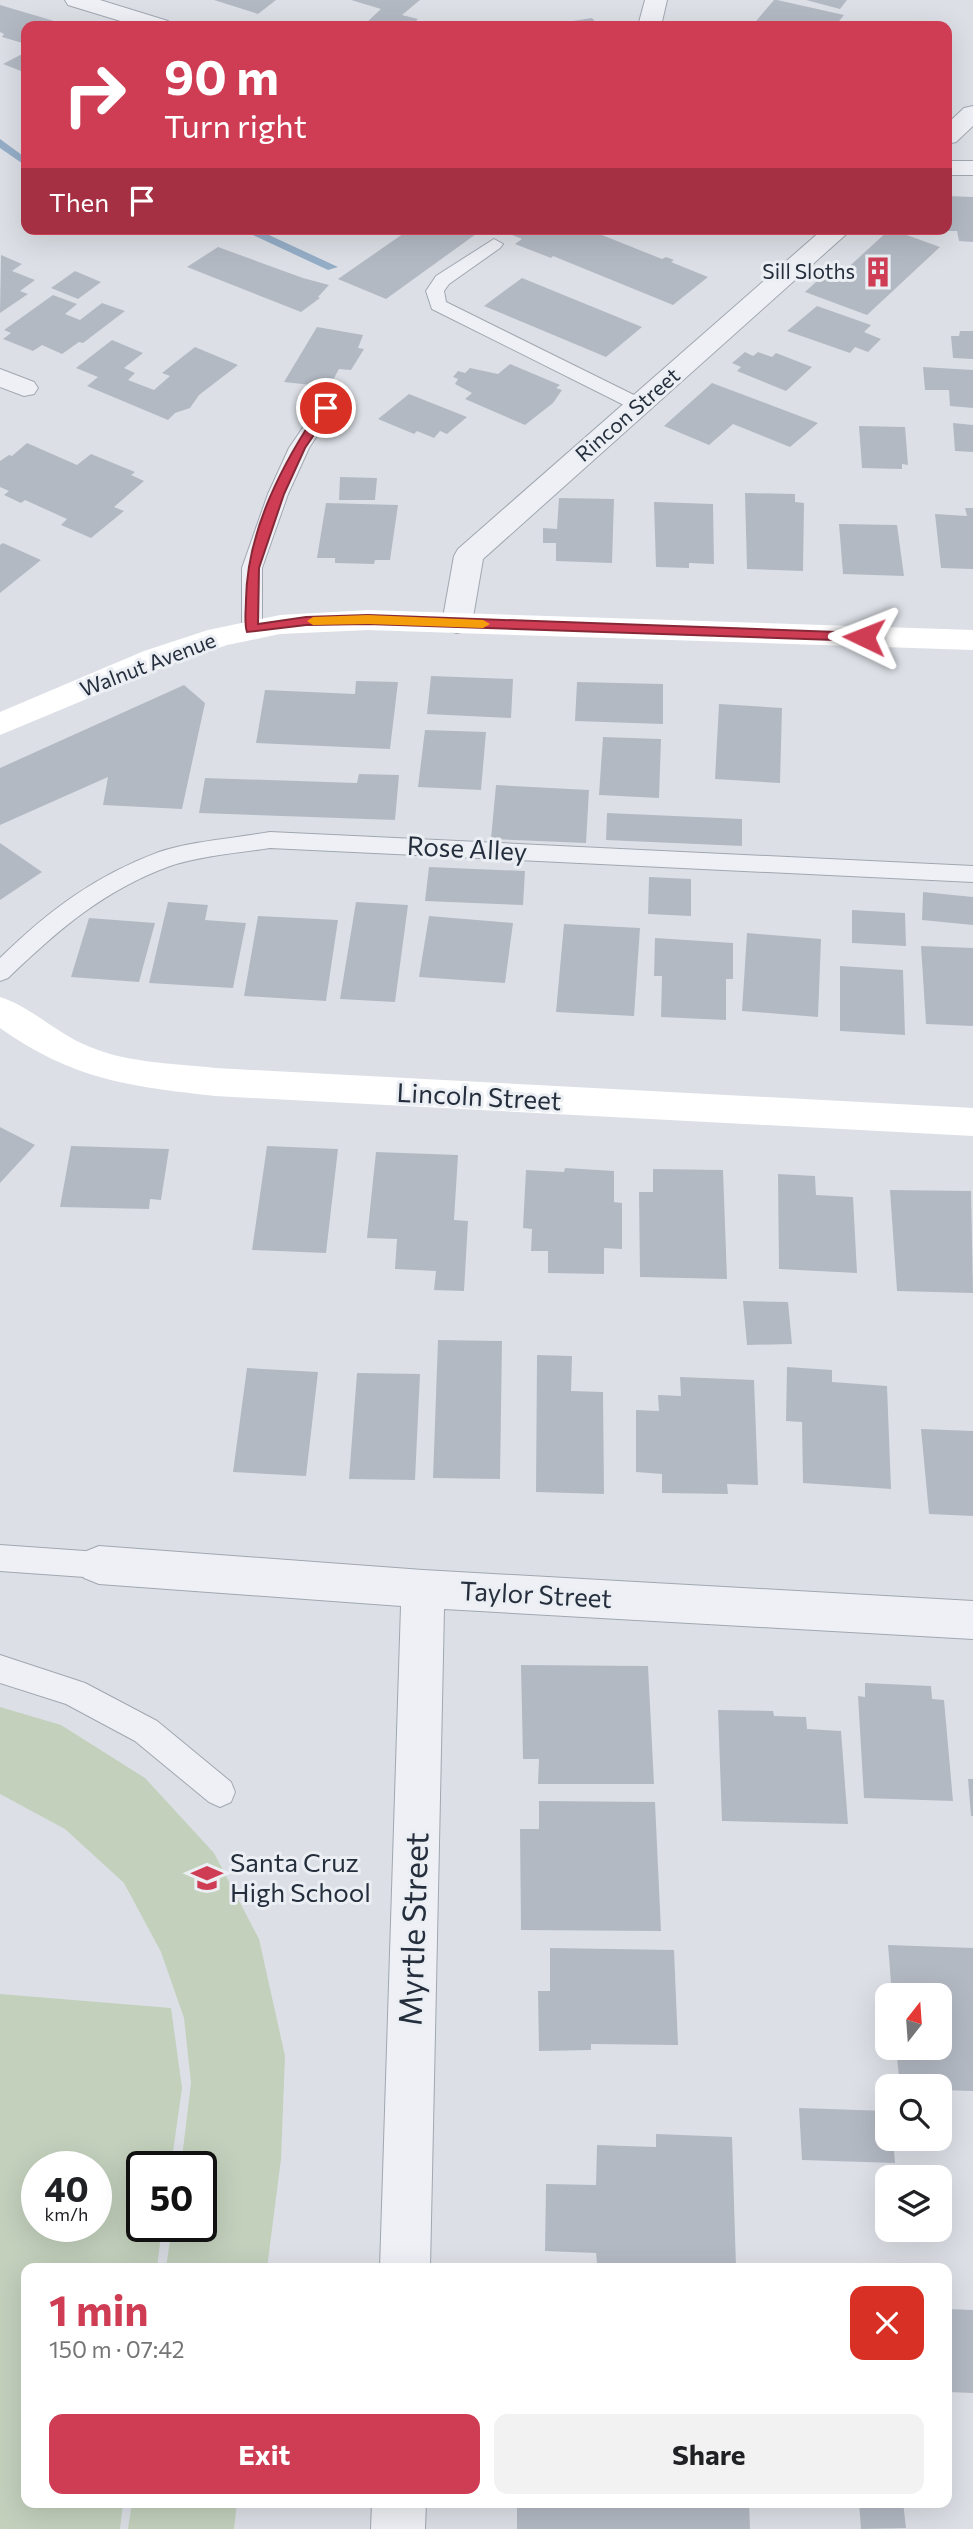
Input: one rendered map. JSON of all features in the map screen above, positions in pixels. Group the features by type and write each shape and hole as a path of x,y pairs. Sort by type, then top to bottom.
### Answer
{"main road":[{"name":"Walnut Avenue","path":"0,724 194,645 252,629 306,621 368,620 973,640"},
{"name":"Lincoln Street","path":"0,1010 61,1049 91,1062 132,1071 215,1082 973,1122"}],"street":[{"path":"76,0 144,21"},
{"path":"651,21 656,0"},
{"path":"952,132 973,113"},
{"path":"952,168 973,168"},
{"name":"Rincon Street","path":"457,623 468,556 832,235"},
{"name":"Taylor Street","path":"99,1566 423,1589 973,1620"},
{"name":"Myrtle Street","path":"405,2263 423,1589"},
{"path":"398,2529 399,2508"}],"lane":[{"path":"494,244 442,280 435,291 438,305 639,405"},
{"path":"252,629 252,568 278,494 299,448 326,408"},
{"name":"Rose Alley","path":"0,972 39,934 96,890 167,858 270,840 973,874"},
{"path":"0,1558 99,1566"},
{"path":"0,1669 74,1693 146,1731 220,1792"}],"green space":[{"path":"0,1707 61,1725 145,1778 214,1853 259,1939 285,2056 281,2159 268,2263 167,2263 170,2242 217,2242 217,2151 183,2151 191,2083 184,2018 161,1952 124,1883 65,1829 0,1794"},
{"path":"0,1994 171,2008 182,2088 173,2151 126,2151 126,2242 160,2242 158,2263 21,2263 21,2508 122,2508 120,2529 0,2529"},
{"path":"131,2508 236,2508 234,2529 128,2529"}],"building":[{"path":"214,0 276,0 258,14"},
{"path":"351,0 420,0 402,15 418,19 416,21 368,21 381,9"},
{"path":"774,0 844,15 839,21 756,21"},
{"path":"806,0 847,0 840,9"},
{"path":"0,5 54,21 21,21 21,43 2,37 4,34 0,32"},
{"path":"592,18 595,21 573,21"},
{"path":"21,55 21,71 3,64"},
{"path":"952,196 973,197 973,242 959,241 957,231 952,231"},
{"path":"401,235 475,235 386,299 338,279"},
{"path":"512,235 602,235 662,259 666,257 674,260 671,262 708,277 673,305 553,256 551,258 515,244 522,239"},
{"name":"Sill Sloths","path":"883,235 907,235 940,247 867,315 805,292 829,270 841,274"},
{"path":"218,247 329,285 318,297 320,298 301,312 187,267"},
{"path":"1,255 22,264 12,271 35,280 20,291 28,294 0,313"},
{"path":"75,271 101,282 78,299 51,288"},
{"path":"522,278 642,327 606,357 484,306"},
{"path":"53,295 77,304 65,314 80,320 102,303 125,311 83,343 79,342 62,354 42,345 33,351 3,339 11,333 4,330"},
{"path":"817,306 871,325 864,332 881,339 868,352 855,347 850,353 787,331"},
{"path":"317,327 363,335 358,348 364,349 351,370 339,369 329,387 284,382"},
{"path":"960,331 973,331 973,359 953,358 951,336 959,336"},
{"path":"112,340 143,353 124,368 135,373 128,380 154,390 170,376 162,373 195,347 238,365 199,395 190,408 175,413 168,420 87,386 98,377 76,368"},
{"path":"745,352 753,356 758,352 772,357 776,353 812,367 786,391 737,371 741,367 732,363"},
{"path":"510,364 560,385 556,388 562,390 553,403 525,425 465,399 472,393 455,384 458,379 453,377 458,371 465,373 470,368 498,374"},
{"path":"923,367 973,370 973,408 950,406 949,390 925,390"},
{"path":"712,383 818,423 790,447 733,424 709,445 664,426"},
{"path":"409,394 467,417 447,434 440,431 434,438 417,431 414,434 378,419"},
{"path":"953,423 973,425 973,452 955,451"},
{"path":"859,426 905,427 908,465 902,464 902,469 862,468"},
{"path":"27,443 77,465 91,454 135,472 131,475 144,481 114,507 124,511 91,538 61,525 67,519 25,500 21,503 4,495 9,491 0,487 0,461 12,456"},
{"path":"340,477 377,478 375,500 339,500"},
{"path":"745,493 795,494 795,502 804,503 803,571 747,569"},
{"path":"559,498 614,499 612,563 556,561 556,543 543,543 543,528 557,529"},
{"path":"654,502 713,504 714,564 689,563 689,568 656,567"},
{"path":"326,503 398,505 390,560 375,560 374,564 335,563 335,558 317,558"},
{"path":"965,508 973,508 973,569 941,568 935,514 967,516"},
{"path":"839,524 897,525 904,576 843,574"},
{"path":"3,543 41,560 0,593 0,545"},
{"path":"431,676 513,679 511,718 427,714"},
{"path":"356,681 398,682 390,749 256,743 265,690 355,694"},
{"path":"577,682 663,684 663,724 575,721"},
{"path":"184,685 205,703 182,809 103,805 108,777 0,825 0,768"},
{"path":"719,704 782,708 780,783 715,779"},
{"path":"425,730 486,732 481,790 418,787"},
{"path":"603,737 661,739 659,798 599,795"},
{"path":"359,774 399,775 395,820 199,813 205,778 357,783"},
{"path":"496,785 589,790 586,843 491,839"},
{"path":"607,813 742,819 742,846 606,840"},
{"path":"0,843 42,872 0,900"},
{"path":"429,867 525,871 523,905 425,901"},
{"path":"649,877 691,879 691,916 648,914"},
{"path":"923,892 973,897 973,925 922,920"},
{"path":"168,902 208,905 205,920 246,923 233,988 149,983"},
{"path":"356,902 408,905 395,1002 340,999"},
{"path":"852,910 905,913 906,946 852,943"},
{"path":"258,916 338,920 326,1001 244,996"},
{"path":"429,916 513,923 505,983 419,977"},
{"path":"89,918 155,923 139,982 71,977"},
{"path":"564,924 640,928 634,1016 556,1012"},
{"path":"747,933 821,939 818,1017 742,1011"},
{"path":"655,938 733,943 733,979 726,979 726,1020 661,1017 662,976 654,976"},
{"path":"921,946 973,948 973,1026 926,1024"},
{"path":"840,966 903,970 905,1035 840,1031"},
{"path":"0,1127 35,1145 0,1183"},
{"path":"71,1146 169,1149 161,1200 150,1199 149,1209 60,1207"},
{"path":"267,1146 338,1149 326,1253 252,1250"},
{"path":"376,1152 458,1155 454,1220 468,1221 464,1291 434,1290 436,1271 395,1269 397,1239 367,1238"},
{"path":"565,1168 614,1171 614,1202 622,1203 622,1249 604,1248 604,1274 548,1273 548,1251 531,1251 532,1229 523,1228 526,1170 564,1172"},
{"path":"653,1169 723,1170 727,1279 640,1277 639,1192 653,1192"},
{"path":"778,1174 815,1176 816,1195 853,1197 857,1273 779,1269"},
{"path":"890,1190 971,1191 973,1293 897,1291"},
{"path":"743,1301 788,1302 792,1344 747,1345"},
{"path":"438,1340 502,1341 500,1479 433,1478"},
{"path":"537,1355 572,1356 571,1391 603,1392 604,1494 536,1492"},
{"path":"787,1367 832,1370 832,1382 887,1386 891,1489 803,1483 802,1422 786,1421"},
{"path":"247,1368 318,1372 306,1476 233,1472"},
{"path":"357,1373 420,1374 415,1480 349,1479"},
{"path":"680,1377 754,1380 758,1485 727,1484 728,1494 662,1493 662,1474 636,1472 636,1410 659,1411 658,1395 681,1396"},
{"path":"921,1429 973,1431 973,1516 929,1514"},
{"path":"521,1665 648,1666 654,1784 538,1784 539,1759 523,1759"},
{"path":"865,1683 931,1686 932,1699 944,1700 953,1801 864,1798 858,1696 865,1697"},
{"path":"718,1710 773,1711 774,1716 806,1717 807,1729 841,1731 848,1824 722,1821"},
{"path":"968,1779 973,1779 973,1816 971,1816"},
{"path":"539,1801 655,1802 661,1931 521,1930 520,1829 539,1829"},
{"path":"888,1945 973,1948 973,2091 952,2090 952,2074 899,2074 897,2060 952,2060 952,1983 891,1983"},
{"path":"550,1948 674,1950 678,2045 591,2044 591,2050 539,2051 538,1991 550,1991"},
{"path":"799,2108 875,2111 875,2151 894,2151 895,2163 802,2160"},
{"path":"656,2134 732,2137 736,2263 597,2263 596,2253 545,2251 546,2184 596,2185 597,2145 656,2147"},
{"path":"952,2309 973,2310 973,2393 952,2392"},
{"path":"517,2508 749,2508 750,2529 517,2529"},
{"path":"859,2508 904,2508 906,2528 861,2529"}],"waterway":[{"path":"0,142 21,159"},
{"path":"260,235 332,267"}],"slow traffic":[{"path":"313,621 483,624"}],"place":[{"name":"Sill Sloths","path":"878,272"},
{"name":"Santa Cruz High School","path":"207,1878"}],"route":[{"path":"326,408 299,448 278,494 252,568 252,629 306,621 368,620 864,637"}]}
